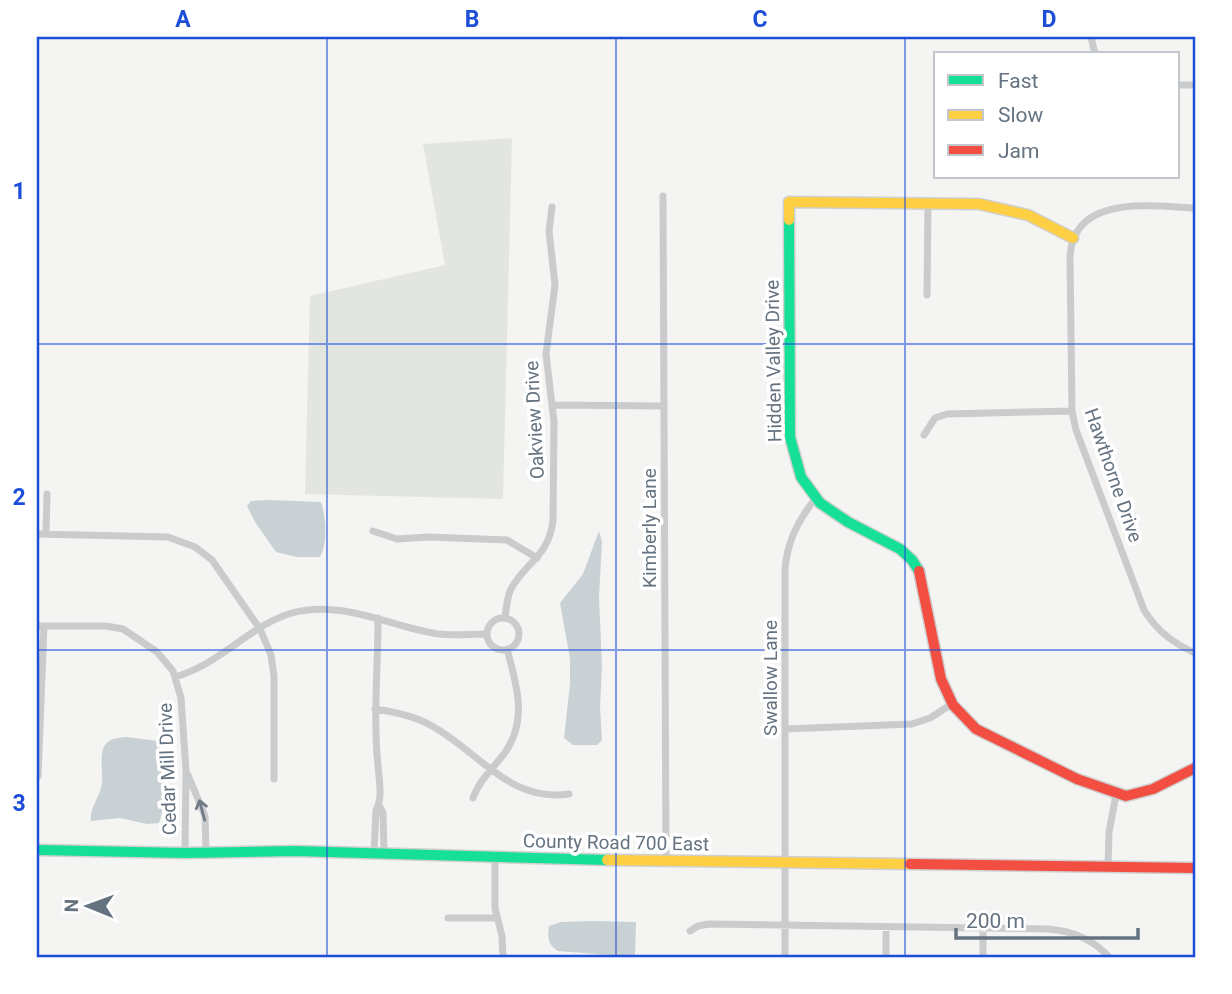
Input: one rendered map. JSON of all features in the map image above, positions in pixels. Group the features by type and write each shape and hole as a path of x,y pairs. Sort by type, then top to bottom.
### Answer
{"main road":[{"name":"Hidden Valley Drive","path":"928,203 789,202 792,457 814,500 835,516 904,550 914,559 919,571 942,680 952,704 979,730 1116,795"},
{"path":"928,203 979,204 1013,210 1047,223 1073,238"},
{"path":"1116,795 1138,794 1195,768"},
{"name":"County Road 700 East","path":"37,850 185,853 295,851 495,858 1195,869"}],"street":[{"name":"Kimberly Lane","path":"663,195 666,860"},
{"path":"927,295 928,203"},
{"path":"1073,238 1078,227 1103,211 1131,206 1195,208"},
{"name":"Oakview Drive","path":"505,618 511,589 537,558 550,537 553,521 554,436 546,354 555,285 549,230 552,207"},
{"name":"Hawthorne Drive","path":"1073,238 1070,257 1072,411 1076,430 1144,610 1168,638 1195,653"},
{"path":"552,405 664,406"},
{"path":"924,435 935,418 947,414 1072,411"},
{"path":"46,534 47,494"},
{"name":"Swallow Lane","path":"785,957 786,559 788,545 797,523 814,500"},
{"path":"373,531 397,539 428,537 507,540 537,558"},
{"path":"37,534 161,536 189,544 206,555 260,629 269,648 274,669 274,779"},
{"path":"176,677 207,665 281,617 305,610 340,610 439,634 486,634"},
{"path":"378,618 379,673 376,709 379,805 376,810 379,853"},
{"path":"505,618 514,623 519,632 516,643 507,649 493,647 486,634 494,620 505,618"},
{"path":"37,776 40,626"},
{"name":"Cedar Mill Drive","path":"40,626 106,626 123,629 157,652 176,677 181,698 186,771 185,853"},
{"path":"472,798 510,744 518,724 517,688 507,649"},
{"path":"785,729 908,725 930,718 952,704"},
{"path":"376,709 426,722 508,782 535,794 569,794"},
{"path":"186,771 205,816 206,852"},
{"path":"1108,867 1109,832 1116,795"},
{"path":"495,858 495,908 502,936 503,957"},
{"path":"448,918 497,918"},
{"path":"690,931 709,924 1063,930 1090,941 1110,957"},
{"path":"886,927 886,957"},
{"path":"983,928 983,957"}],"shaded area":[{"path":"512,138 503,499 305,494 310,296 445,265 423,144"},
{"path":"251,501 321,502 325,530 320,557 297,557 276,552 247,506"},
{"path":"599,531 602,542 599,597 602,740 597,745 573,745 564,738 570,659 560,603 583,574"},
{"path":"126,737 158,741 163,759 164,782 159,823 147,824 120,818 91,821 102,784 103,749 112,740"},
{"path":"561,922 636,922 635,957 558,951 550,943 549,926"}],"traffic: fast":[{"path":"789,220 790,437 801,477 820,503 848,522 900,549 919,571"},
{"path":"37,850 185,853 295,851 607,860"}],"traffic: slow":[{"path":"789,220 789,202 979,204 1028,215 1073,238"},
{"path":"607,860 910,864"}],"traffic: jam":[{"path":"919,571 941,679 953,705 976,729 1077,779 1126,796 1153,789 1195,768"},
{"path":"910,864 1195,868"}]}
